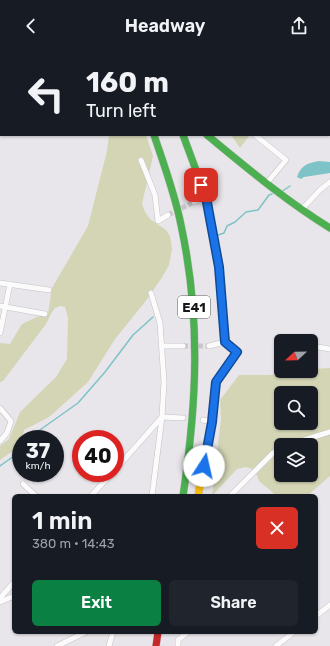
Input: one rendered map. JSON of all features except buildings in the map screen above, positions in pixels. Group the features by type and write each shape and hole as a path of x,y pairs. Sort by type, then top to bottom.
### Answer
{"main road":[{"name":"E41","path":"154,136 171,185 183,232 189,263 196,321 197,358 194,416 191,449 183,494"},
{"path":"183,136 206,197 219,267 225,342 237,352 216,382 212,422 198,494"},
{"path":"208,136 266,184 330,228"},
{"path":"156,646 158,634"}],"street":[{"path":"256,136 286,160 266,184"},
{"path":"142,160 155,195 158,221 168,215"},
{"path":"302,210 321,189 330,182"},
{"path":"194,202 206,197"},
{"path":"0,283 49,290"},
{"path":"0,333 3,306 10,284"},
{"path":"152,293 160,323 164,382 162,417 152,494"},
{"path":"3,306 45,314"},
{"path":"209,346 225,342"},
{"path":"162,346 182,346"},
{"path":"318,347 330,349"},
{"path":"0,408 11,421 7,432 1,439"},
{"path":"162,417 183,418"},
{"path":"124,460 162,417"},
{"path":"203,420 212,422"},
{"path":"311,438 330,432"},
{"path":"232,494 274,452"},
{"path":"93,494 104,482"},
{"path":"23,484 34,494"},
{"path":"0,598 12,584"},
{"path":"0,602 12,597"},
{"path":"318,614 330,605"},
{"path":"57,646 82,634"},
{"path":"109,646 112,634"},
{"path":"178,646 178,640 186,634"},
{"path":"276,646 291,634"}],"green space":[{"path":"109,136 146,136 153,156 142,204 150,219 166,230 170,236 172,249 169,265 145,302 115,339 88,382 49,417 24,430 13,430 20,412 56,377 67,359 68,317 65,307 60,306 55,308 46,324 3,381 0,382 0,343 10,344 22,324 48,314 52,288 88,226 107,151"},
{"path":"232,136 249,136 240,148"},
{"path":"330,368 330,476 309,494 275,494 259,481 255,470 246,467 237,469 212,494 221,419 220,400 239,375 274,375 274,378 318,378 318,369"},
{"path":"12,432 12,451 0,460 0,446 9,439"}],"water":[{"path":"319,161 330,162 330,173 304,177 301,179 297,177 305,165"}],"waterway":[{"path":"281,192 290,186"},
{"path":"218,235 224,233 227,226 235,222 246,212 258,210 269,195 272,194"},
{"path":"40,430 78,403 105,372 133,335 153,317"},
{"path":"0,466 12,457"}],"tunnel":[{"path":"168,215 194,202"},
{"path":"183,346 209,346"}],"traffic: fast":[{"path":"154,136 179,213 192,293 195,360 194,393 188,461 183,494"},
{"path":"183,136 206,197 219,267 225,342 235,350"},
{"path":"208,136 282,195 330,228"}],"traffic: slow":[{"path":"198,494 212,422 216,382 237,352 235,350"}],"traffic: jam":[{"path":"156,646 158,634"}],"route":[{"path":"201,185 206,197 219,267 225,342 237,352 216,382 212,422 204,466"}]}
